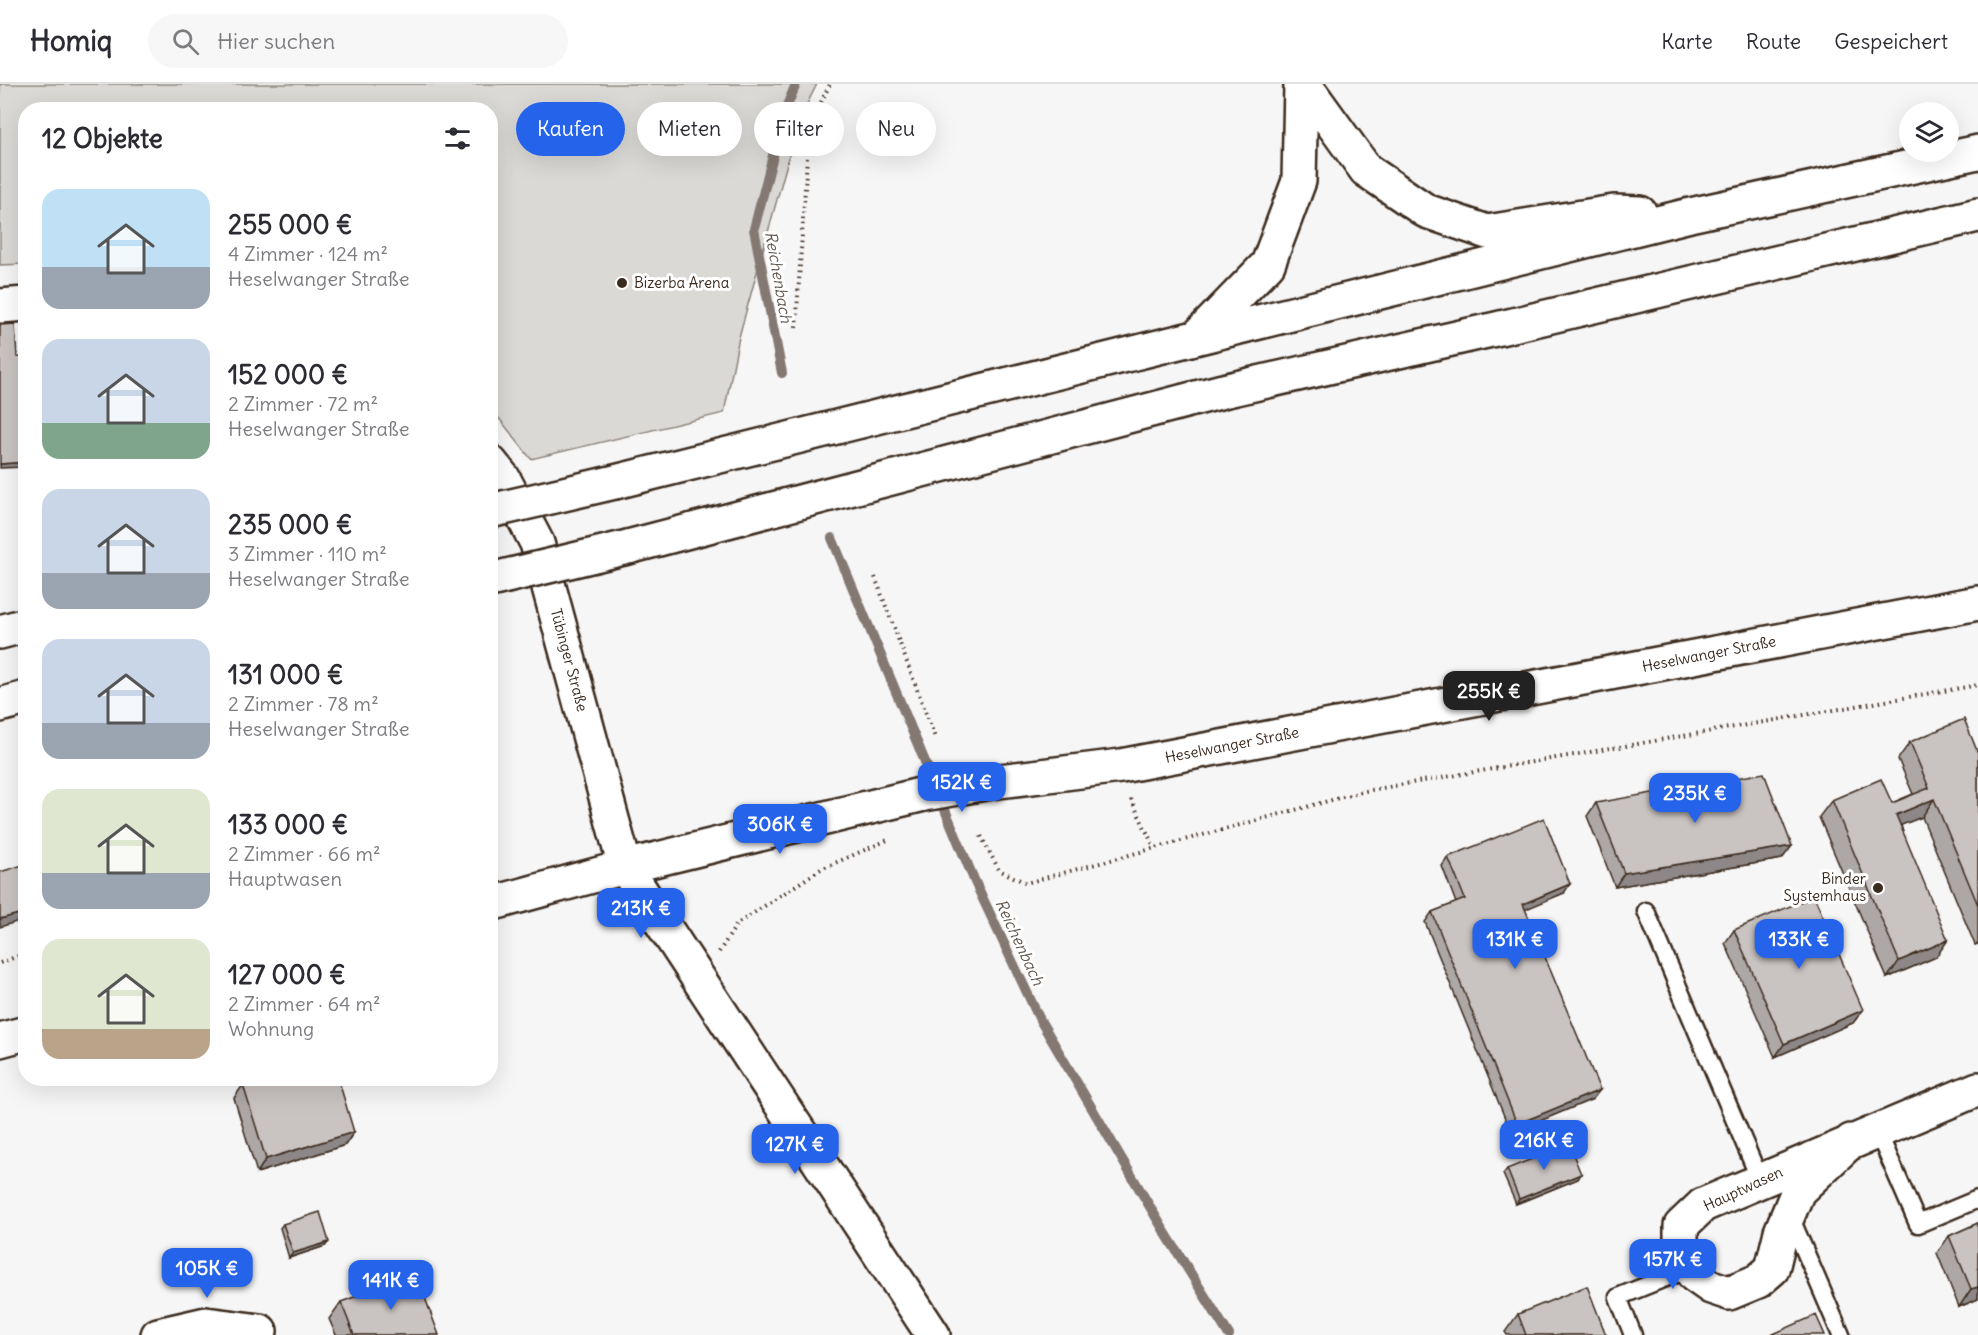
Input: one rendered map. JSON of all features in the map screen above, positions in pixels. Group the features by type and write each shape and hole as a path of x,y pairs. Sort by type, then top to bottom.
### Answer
{"main road":[{"path":"1302,84 1366,170 1426,211 1487,232 1614,212 1690,215"},
{"path":"1197,337 1268,264 1299,181 1302,84"},
{"path":"498,509 1690,215 1978,152"},
{"path":"498,578 628,547 1224,391 1485,332 1978,215"},
{"path":"0,306 18,305"},
{"name":"Tübinger Straße","path":"498,472 537,543 625,867 933,1335"},
{"name":"Heselwanger Straße","path":"498,902 625,867 924,794 991,782 1121,766 1978,603"},
{"path":"0,632 18,628"},
{"path":"0,705 18,700"},
{"path":"0,1040 18,1035"},
{"name":"Hauptwasen","path":"1864,1135 1798,1191 1781,1232 1772,1269 1758,1281 1729,1293 1711,1287 1694,1275 1681,1248 1681,1226 1703,1205 1864,1135 1978,1089"},
{"path":"158,1335 206,1324 260,1331"}],"lane":[{"path":"1646,911 1760,1180"},
{"path":"1864,1135 1918,1224 1978,1199"},
{"path":"1789,1213 1841,1335"},
{"path":"1633,1335 1618,1298 1690,1268"}],"path":[{"path":"796,327 809,126 830,84"},
{"path":"875,577 936,740"},
{"path":"981,836 999,870 1026,883 1365,791 1978,685"},
{"path":"1126,789 1154,848"},
{"path":"700,983 737,924 821,869 891,838"},
{"path":"0,963 18,956"}],"shaded area":[{"name":"Bizerba Arena","path":"0,84 817,84 808,102 754,102 754,156 789,156 739,337 724,413 531,459 498,417 498,102 18,102 18,264 0,265"}],"building":[{"path":"15,324 18,357 18,463 0,464 0,325"},
{"name":"Binder Systemhaus","path":"1964,719 1978,753 1978,905 1934,799 1896,815 1948,940 1899,961 1832,800 1881,779 1892,803 1929,788 1910,742"},
{"path":"1764,773 1792,846 1624,873 1596,803"},
{"path":"1544,818 1570,884 1523,904 1600,1090 1517,1124 1432,912 1465,899 1448,857"},
{"path":"18,866 18,914 0,919 0,872"},
{"path":"1814,896 1863,1010 1784,1044 1734,930"},
{"path":"243,1086 340,1086 354,1132 266,1159"},
{"path":"1569,1144 1581,1174 1519,1199 1507,1169"},
{"path":"320,1212 329,1242 293,1253 283,1224"},
{"path":"1978,1223 1978,1287 1971,1289 1949,1236"},
{"path":"416,1274 439,1335 354,1335 341,1302"},
{"path":"1587,1286 1606,1335 1526,1335 1518,1314"},
{"path":"1816,1315 1825,1335 1771,1335"}],"waterway":[{"name":"Reichenbach","path":"782,373 754,229 784,113 796,84"},
{"name":"Reichenbach","path":"832,538 975,882 1040,1020 1163,1229 1229,1335"}],"place":[{"name":"Bizerba Arena","path":"622,283"},
{"name":"Binder Systemhaus","path":"1878,888"}]}
